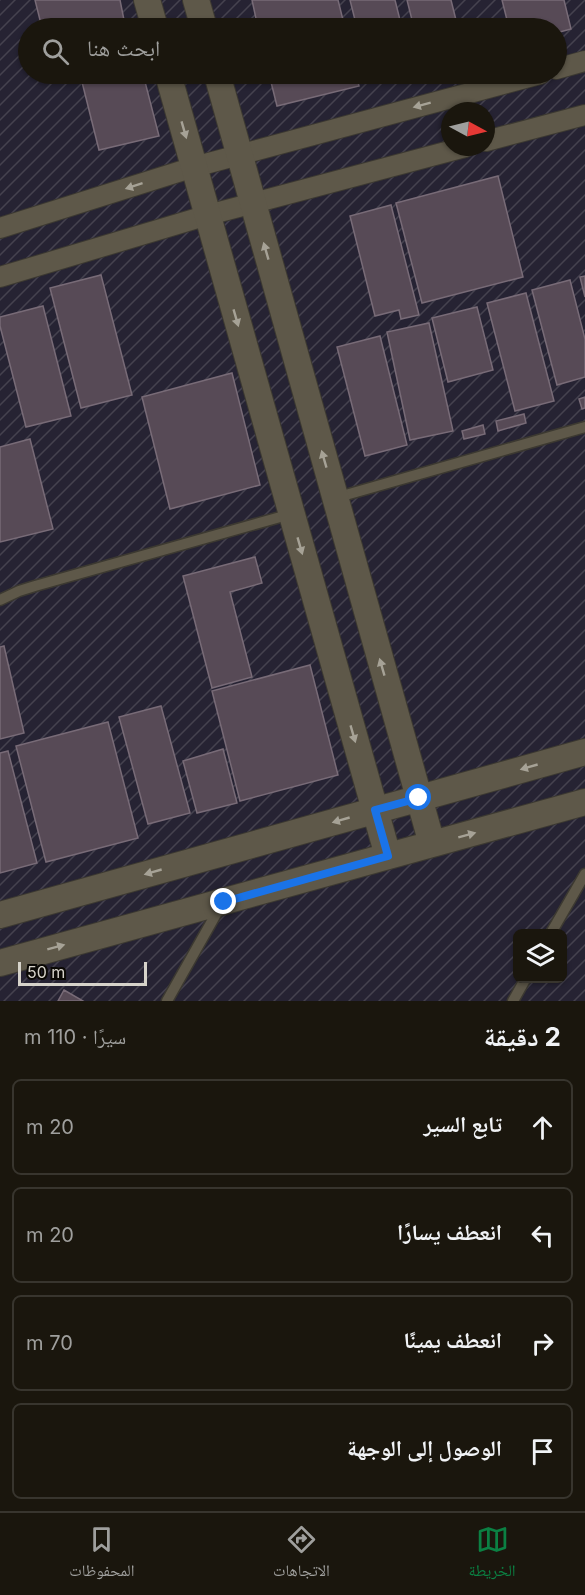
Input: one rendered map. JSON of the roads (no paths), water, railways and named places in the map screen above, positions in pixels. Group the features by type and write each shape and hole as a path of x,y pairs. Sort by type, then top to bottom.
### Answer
{"street":[{"path":"147,0 152,18"},
{"path":"196,0 201,18"},
{"path":"567,66 585,61"},
{"path":"171,84 388,856"},
{"path":"220,84 432,844"},
{"path":"0,228 194,167 503,84"},
{"path":"495,139 585,115"},
{"path":"0,277 208,215 441,153"},
{"path":"0,915 585,752"},
{"path":"0,963 585,802"}],"lane":[{"path":"335,498 585,427"},
{"path":"0,600 34,586 291,514"},
{"path":"553,929 585,874"},
{"path":"167,1001 224,902"},
{"path":"513,1001 523,983"}]}
